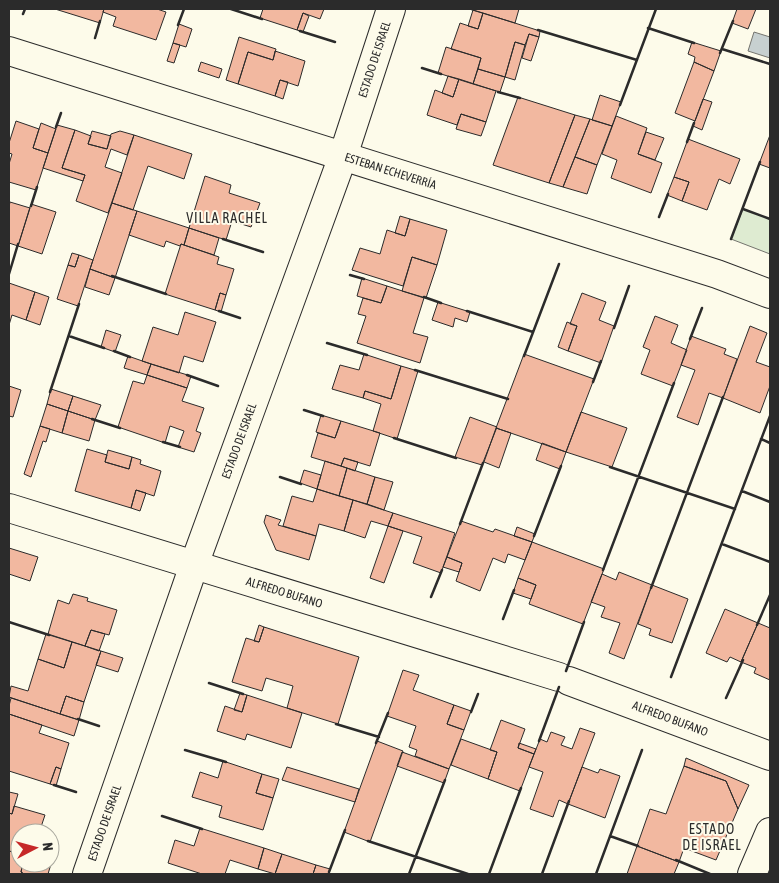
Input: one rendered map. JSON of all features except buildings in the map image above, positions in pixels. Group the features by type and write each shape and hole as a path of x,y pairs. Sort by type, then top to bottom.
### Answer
{"street":[{"name":"ESTADO DE ISRAEL","path":"87,874 194,565 343,156 391,9"},
{"name":"ESTEBAN ECHEVERRÍA","path":"9,51 707,271 770,294"},
{"name":"ALFREDO BUFANO","path":"9,508 564,679 770,756"},
{"path":"752,874 770,832"}],"green space":[{"path":"743,209 770,219 770,254 731,239"}],"shaded area":[{"path":"754,32 770,37 770,58 748,51"}],"wall":[{"path":"23,14 25,9"},
{"path":"178,25 184,9"},
{"path":"231,9 262,19"},
{"path":"620,105 656,9"},
{"path":"95,38 100,21"},
{"path":"720,53 733,21"},
{"path":"648,28 694,43"},
{"path":"538,30 637,60"},
{"path":"300,31 335,42"},
{"path":"722,49 770,64"},
{"path":"422,68 441,74"},
{"path":"498,92 520,98"},
{"path":"56,127 61,113"},
{"path":"687,142 694,123"},
{"path":"731,239 760,162"},
{"path":"31,206 37,187"},
{"path":"659,217 668,194"},
{"path":"743,209 770,219"},
{"path":"223,239 263,252"},
{"path":"9,274 18,244"},
{"path":"524,356 559,264"},
{"path":"350,275 364,279"},
{"path":"112,276 166,294"},
{"path":"614,328 629,286"},
{"path":"424,297 441,303"},
{"path":"50,392 79,304"},
{"path":"690,339 702,308"},
{"path":"219,311 240,318"},
{"path":"467,311 533,332"},
{"path":"69,336 104,348"},
{"path":"327,343 367,355"},
{"path":"114,351 130,357"},
{"path":"593,382 601,361"},
{"path":"415,370 508,399"},
{"path":"187,375 218,386"},
{"path":"603,570 674,383"},
{"path":"651,588 723,397"},
{"path":"304,410 323,416"},
{"path":"671,677 770,416"},
{"path":"92,419 120,428"},
{"path":"394,438 456,458"},
{"path":"761,439 770,443"},
{"path":"163,442 180,447"},
{"path":"460,524 483,463"},
{"path":"534,536 561,466"},
{"path":"610,467 735,509"},
{"path":"280,477 301,484"},
{"path":"742,491 770,502"},
{"path":"722,544 770,562"},
{"path":"431,597 442,570"},
{"path":"503,619 514,590"},
{"path":"757,625 770,595"},
{"path":"9,622 49,635"},
{"path":"566,671 584,622"},
{"path":"726,698 743,660"},
{"path":"209,683 243,694"},
{"path":"539,741 559,687"},
{"path":"471,712 478,694"},
{"path":"376,743 388,713"},
{"path":"78,719 99,726"},
{"path":"336,724 379,737"},
{"path":"185,750 226,762"},
{"path":"596,874 642,750"},
{"path":"409,874 445,780"},
{"path":"54,785 76,792"},
{"path":"489,874 521,788"},
{"path":"542,874 569,801"},
{"path":"162,816 202,829"},
{"path":"329,872 345,830"},
{"path":"610,836 638,846"},
{"path":"368,841 468,874"},
{"path":"676,860 710,874"}],"district":[{"name":"VILLA RACHEL","path":"227,218"},
{"name":"ESTADO DE ISRAEL","path":"712,838"}]}
